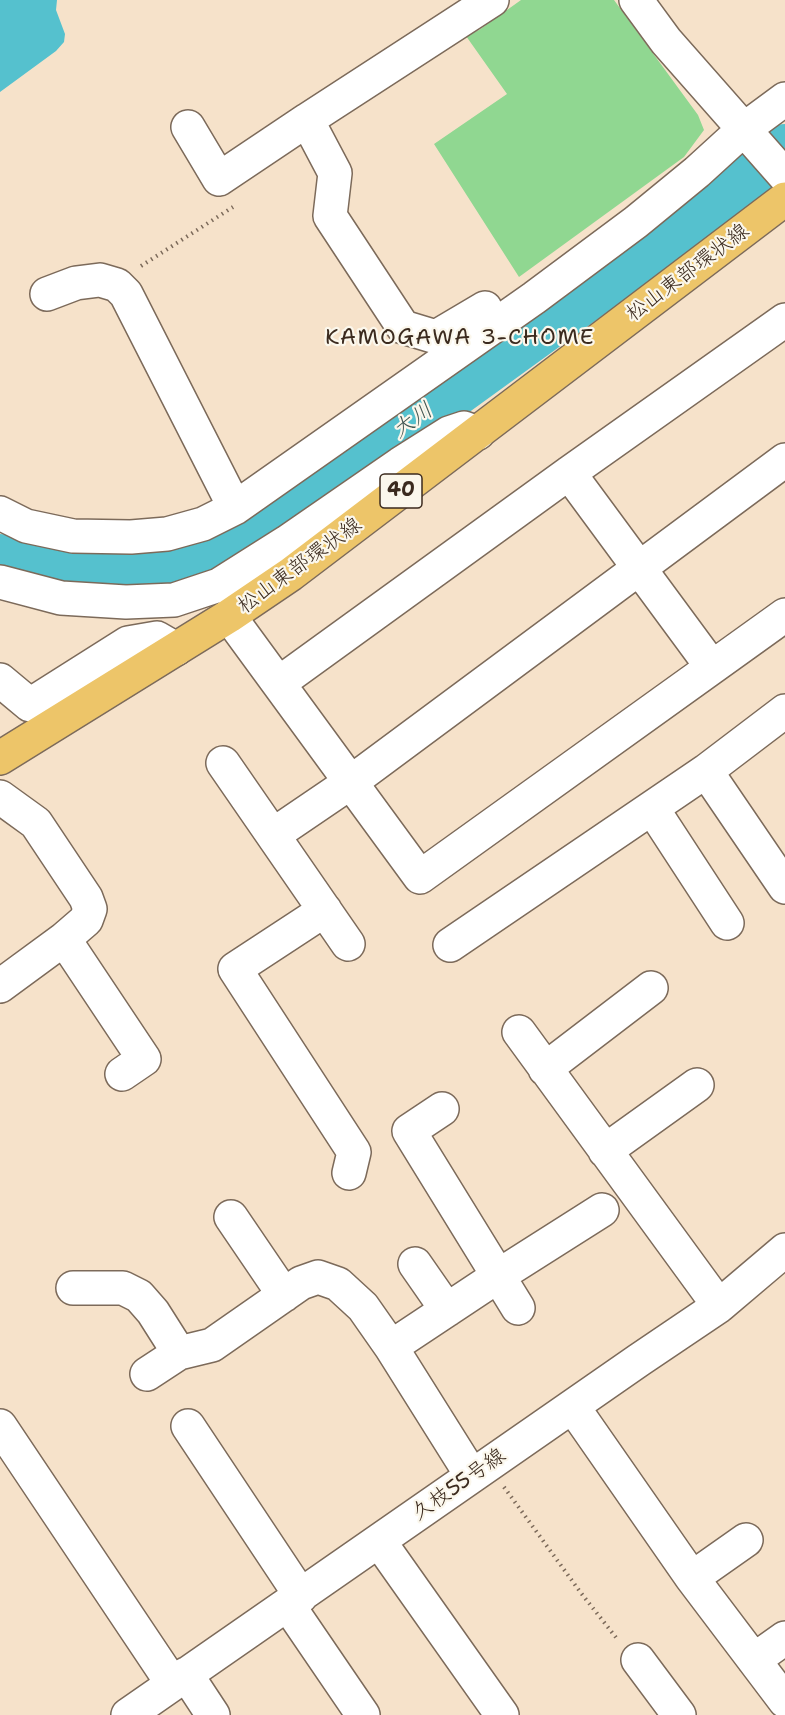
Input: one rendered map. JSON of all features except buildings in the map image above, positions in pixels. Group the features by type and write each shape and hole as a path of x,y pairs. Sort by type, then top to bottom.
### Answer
{"main road":[{"name":"松山東部環状線","path":"0,758 229,616 291,574 478,433 784,183"}],"street":[{"path":"188,127 219,179 492,0"},
{"path":"636,0 666,41 747,134 784,183"},
{"path":"0,513 26,526 73,536 131,537 167,534 203,524 235,508 636,222 747,134 785,99"},
{"path":"308,120 335,173 330,216 404,327 436,337 515,291 580,263"},
{"path":"47,294 76,283 100,280 117,285 126,294 235,508"},
{"path":"279,683 569,472 785,320"},
{"path":"0,582 61,598 126,602 174,600 219,585 449,433 464,428 478,433"},
{"path":"273,835 351,782 785,460"},
{"path":"569,472 712,668"},
{"path":"229,616 420,878 785,615"},
{"path":"0,680 30,705 128,643 157,638 176,649"},
{"path":"450,945 706,771 785,712"},
{"path":"223,763 348,944"},
{"path":"706,771 785,887"},
{"path":"0,797 36,823 86,898 90,909 86,920 64,939 0,986"},
{"path":"652,808 727,923"},
{"path":"325,910 235,969 354,1152 349,1173"},
{"path":"64,939 144,1059 122,1074"},
{"path":"545,1069 651,988"},
{"path":"519,1032 719,1306"},
{"path":"604,1151 697,1085"},
{"path":"442,1109 409,1131 518,1308"},
{"path":"391,1347 498,1275 602,1210"},
{"path":"231,1217 284,1295"},
{"name":"久枝55号線","path":"136,1713 179,1678 719,1306 785,1250"},
{"path":"415,1264 447,1310"},
{"path":"147,1374 179,1353 212,1345 301,1283 318,1277 338,1284 363,1306 480,1470"},
{"path":"72,1288 123,1288 140,1296 179,1353"},
{"path":"573,1407 692,1578 785,1701"},
{"path":"0,1426 179,1678 213,1715"},
{"path":"188,1426 363,1715"},
{"path":"692,1578 746,1540"},
{"path":"379,1541 502,1715"},
{"path":"754,1660 785,1638"},
{"path":"638,1660 679,1715"}],"path":[{"path":"117,285 123,277 235,206 219,179"},
{"path":"480,1470 617,1638 638,1660"}],"green space":[{"path":"521,0 614,0 698,115 704,130 684,157 519,277 434,144 507,94 466,36 479,30"}],"water":[{"path":"0,0 57,0 56,10 65,34 64,42 56,51 0,92"}],"waterway":[{"name":"大川","path":"0,559 65,572 110,577 177,571 246,543 718,201 785,149"}],"district":[{"name":"KAMOGAWA 3-CHOME","path":"460,338"}]}
